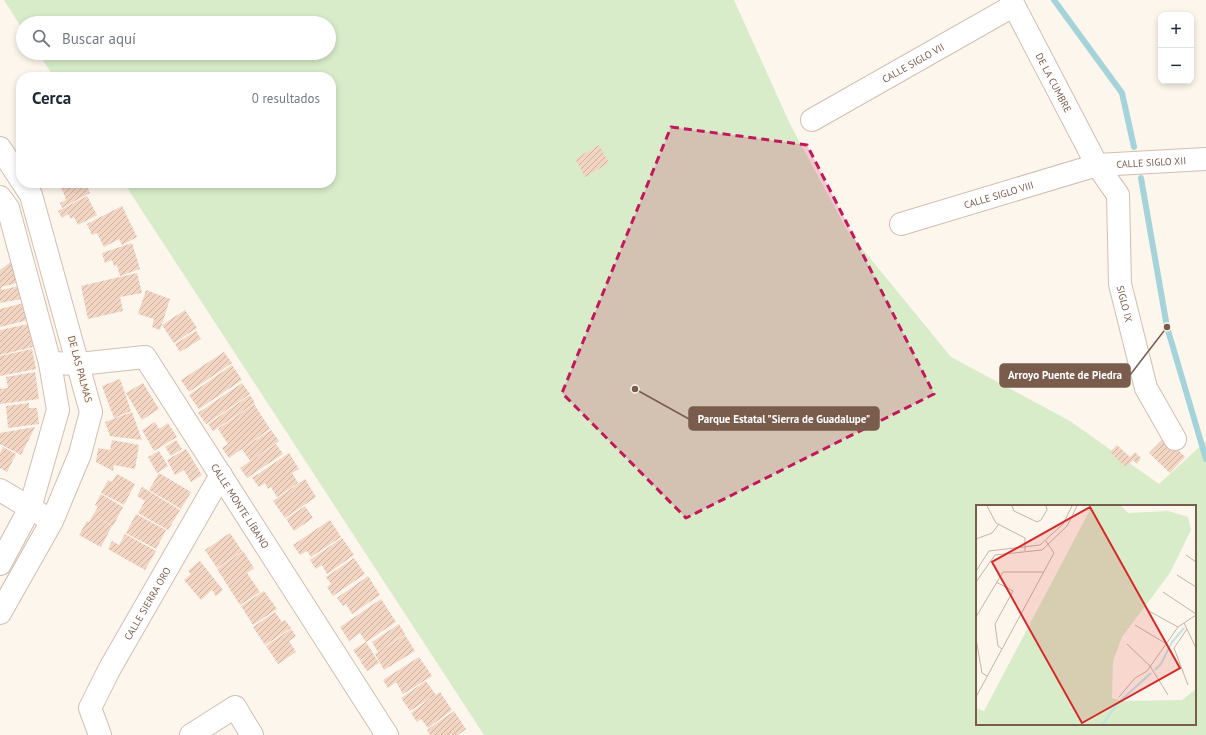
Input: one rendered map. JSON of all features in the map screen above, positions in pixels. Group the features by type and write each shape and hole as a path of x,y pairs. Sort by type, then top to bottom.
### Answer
{"street":[{"name":"CALLE SIGLO VII","path":"812,120 1012,3"},
{"name":"DE LA CUMBRE","path":"1012,3 1097,165"},
{"name":"DE LAS PALMAS","path":"0,148 16,172"},
{"name":"CALLE SIGLO XII","path":"1097,165 1206,159"},
{"name":"CALLE SIGLO VIII","path":"901,224 1097,165"},
{"name":"SIGLO IX","path":"1097,165 1118,195 1120,284 1146,388 1175,439"},
{"path":"0,564 30,508 58,410 50,363 4,202 22,188"},
{"name":"DE LAS PALMAS","path":"0,613 52,521 80,454 91,412 79,364 26,188"},
{"name":"CALLE MONTE LÍBANO","path":"50,363 79,364 145,357 387,735"},
{"name":"CALLE SIERRA ORO","path":"100,735 90,708 110,668 221,475"},
{"path":"0,490 52,521"},
{"path":"191,735 235,707 252,735"}],"highlighted area":[{"path":"671,127 807,145 934,394 686,518 562,393"}],"green space":[{"path":"4,0 734,0 790,124 847,230 951,357 1070,421 1159,484 1206,441 1206,735 484,735 127,188 336,188 336,72 51,72 43,60 336,60 336,16 16,16 16,19"}],"building":[{"path":"599,145 609,163 585,177 575,159"},
{"path":"62,188 88,188 90,193 62,208 60,203 66,200"},
{"path":"87,196 97,215 78,225 74,217 71,219 68,214 62,218 58,211"},
{"path":"122,206 137,237 122,245 119,239 104,247 97,233 92,235 87,224"},
{"path":"132,243 140,269 120,276 117,265 114,266 112,260 105,263 102,253"},
{"path":"12,261 17,283 1,287 2,290 19,286 21,299 0,303 0,270"},
{"path":"137,273 142,293 120,297 123,311 88,319 81,286"},
{"path":"146,290 170,299 160,330 152,327 154,319 138,314"},
{"path":"24,303 28,320 0,327 0,309"},
{"path":"185,310 197,328 174,343 162,325"},
{"path":"28,324 33,347 0,355 0,330"},
{"path":"196,331 201,339 180,352 175,344"},
{"path":"32,349 36,369 0,376 0,356"},
{"path":"224,352 232,363 189,392 181,380"},
{"path":"232,365 242,380 199,409 189,395"},
{"path":"35,372 39,399 0,404 0,389 8,388 6,377"},
{"path":"120,379 131,411 114,418 102,386"},
{"path":"143,383 159,409 142,420 126,393"},
{"path":"242,383 250,394 206,424 198,413"},
{"path":"250,395 255,403 213,431 208,424"},
{"path":"29,403 29,408 37,408 39,424 8,428 6,406"},
{"path":"254,404 270,429 229,458 222,448 228,444 218,429"},
{"path":"132,412 142,440 110,436 105,422"},
{"path":"155,422 159,429 168,423 177,437 154,451 142,430"},
{"path":"35,427 21,455 0,444 0,433"},
{"path":"271,430 279,441 250,461 242,449"},
{"path":"1165,437 1185,457 1170,473 1149,453"},
{"path":"112,440 139,445 135,469 114,465 113,471 96,462 98,448 110,450"},
{"path":"176,440 182,449 171,456 165,447"},
{"path":"276,444 283,454 247,478 240,468"},
{"path":"1117,445 1130,457 1135,452 1141,458 1137,464 1133,460 1126,467 1110,452"},
{"path":"3,447 16,454 7,472 0,468 0,453"},
{"path":"186,449 202,475 191,482 184,470 175,475 167,460"},
{"path":"159,451 168,466 157,473 148,457"},
{"path":"289,453 299,469 292,473 298,483 277,497 271,487 268,489 265,483 259,487 252,478"},
{"path":"159,473 191,492 181,509 149,490"},
{"path":"117,474 135,484 124,505 101,493 108,480 112,482"},
{"path":"305,479 316,497 285,518 273,501"},
{"path":"142,487 180,510 168,530 138,513 145,501 137,496"},
{"path":"101,494 123,507 113,526 93,515 98,507 95,505"},
{"path":"305,506 313,518 294,531 286,519"},
{"path":"136,514 166,530 156,549 126,533"},
{"path":"93,515 112,526 101,547 79,535 87,521 89,522"},
{"path":"330,520 341,537 311,557 307,551 300,555 293,545"},
{"path":"230,533 242,551 217,568 205,550"},
{"path":"125,534 156,551 145,570 108,549 112,541 119,545"},
{"path":"342,538 354,555 327,574 322,565 316,569 310,560"},
{"path":"243,551 254,568 247,573 260,592 240,605 217,569"},
{"path":"354,558 365,574 333,596 327,587 331,584 326,577"},
{"path":"200,561 223,590 216,596 212,590 201,600 184,580 191,574 188,571"},
{"path":"368,576 380,595 352,614 346,604 343,606 337,598"},
{"path":"264,591 277,609 253,625 241,606"},
{"path":"381,599 396,622 366,642 360,633 349,641 340,627"},
{"path":"275,612 282,622 285,620 291,628 265,645 253,627"},
{"path":"399,624 405,634 378,652 372,642"},
{"path":"291,629 296,636 289,641 296,652 278,664 266,646"},
{"path":"405,635 415,651 384,670 375,654"},
{"path":"366,642 379,663 367,671 360,661 366,657 360,660 353,650"},
{"path":"419,657 432,676 403,694 396,682 388,688 383,680"},
{"path":"426,681 436,695 440,692 452,710 428,728 421,719 417,722 411,713 433,696 410,711 401,698"},
{"path":"454,711 466,729 458,735 430,735 427,730"}],"waterway":[{"path":"1054,0 1122,93 1134,147"},
{"path":"1141,178 1167,327 1206,459"}],"place":[{"name":"Arroyo Puente de Piedra","path":"1167,327"},
{"name":"Parque Estatal \"Sierra de Guadalupe\"","path":"635,389"}]}
